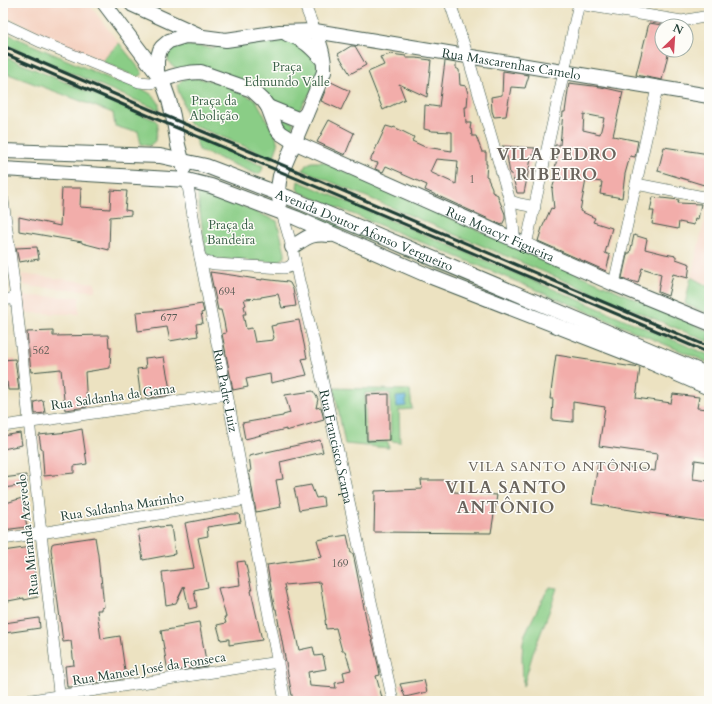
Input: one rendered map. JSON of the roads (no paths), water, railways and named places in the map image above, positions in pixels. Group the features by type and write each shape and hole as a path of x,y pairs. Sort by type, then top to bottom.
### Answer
{"main road":[{"name":"Rua Padre Luiz","path":"104,3 164,76 186,180"},
{"path":"131,3 203,37"},
{"path":"294,142 280,133 276,128 268,107 252,90 201,72 164,76 157,60 160,50 169,41 185,36 226,40 280,32 315,31 324,60"},
{"name":"Rua Mascarenhas Camelo","path":"315,31 709,96"},
{"path":"280,32 302,40 324,60"},
{"name":"Rua Francisco Scarpa","path":"282,213 278,194 278,182 324,72 324,60"},
{"path":"268,107 299,119 306,114"},
{"name":"Rua Moacyr Figueira","path":"294,142 614,284 709,323"},
{"name":"Avenida Doutor Afonso Vergueiro","path":"3,151 160,156 201,164 295,200 709,376"},
{"name":"Avenida Doutor Afonso Vergueiro","path":"3,169 186,180 211,186 338,236 429,276 652,363 709,388"},
{"path":"293,254 309,236 318,234 338,236"}],"street":[{"path":"304,3 315,31"},
{"path":"450,3 468,57 521,243"},
{"path":"521,243 535,207 579,4 682,21 709,16"},
{"path":"3,24 41,42 139,82 150,83 164,76"},
{"path":"614,284 657,88"},
{"name":"Rua Padre Luiz","path":"186,180 285,701"},
{"path":"636,184 709,198"},
{"name":"Rua Miranda Azevedo","path":"3,200 16,298 60,698"},
{"path":"510,201 535,207"},
{"name":"Rua Francisco Scarpa","path":"282,213 315,347 393,701"},
{"path":"200,257 205,262 215,264 288,268 292,265 293,254"},
{"path":"3,300 16,298"},
{"name":"Rua Saldanha da Gama","path":"3,426 227,394"},
{"name":"Rua Saldanha Marinho","path":"3,539 246,500"},
{"name":"Rua Manoel José da Fonseca","path":"25,701 60,698 278,662"}],"water":[{"path":"406,396 406,406 397,407 396,397"}],"railway":[{"path":"3,46 709,347"},
{"path":"3,53 709,353"}],"district":[{"name":"VILA PEDRO RIBEIRO","path":"557,164"},
{"name":"VILA SANTO ANTÔNIO","path":"560,466"},
{"name":"VILA SANTO ANTÔNIO","path":"506,497"}],"park label":[{"name":"Praça Edmundo Valle","path":"287,74"},
{"name":"Praça da Abolição","path":"214,108"},
{"name":"Praça da Bandeira","path":"231,232"}]}
